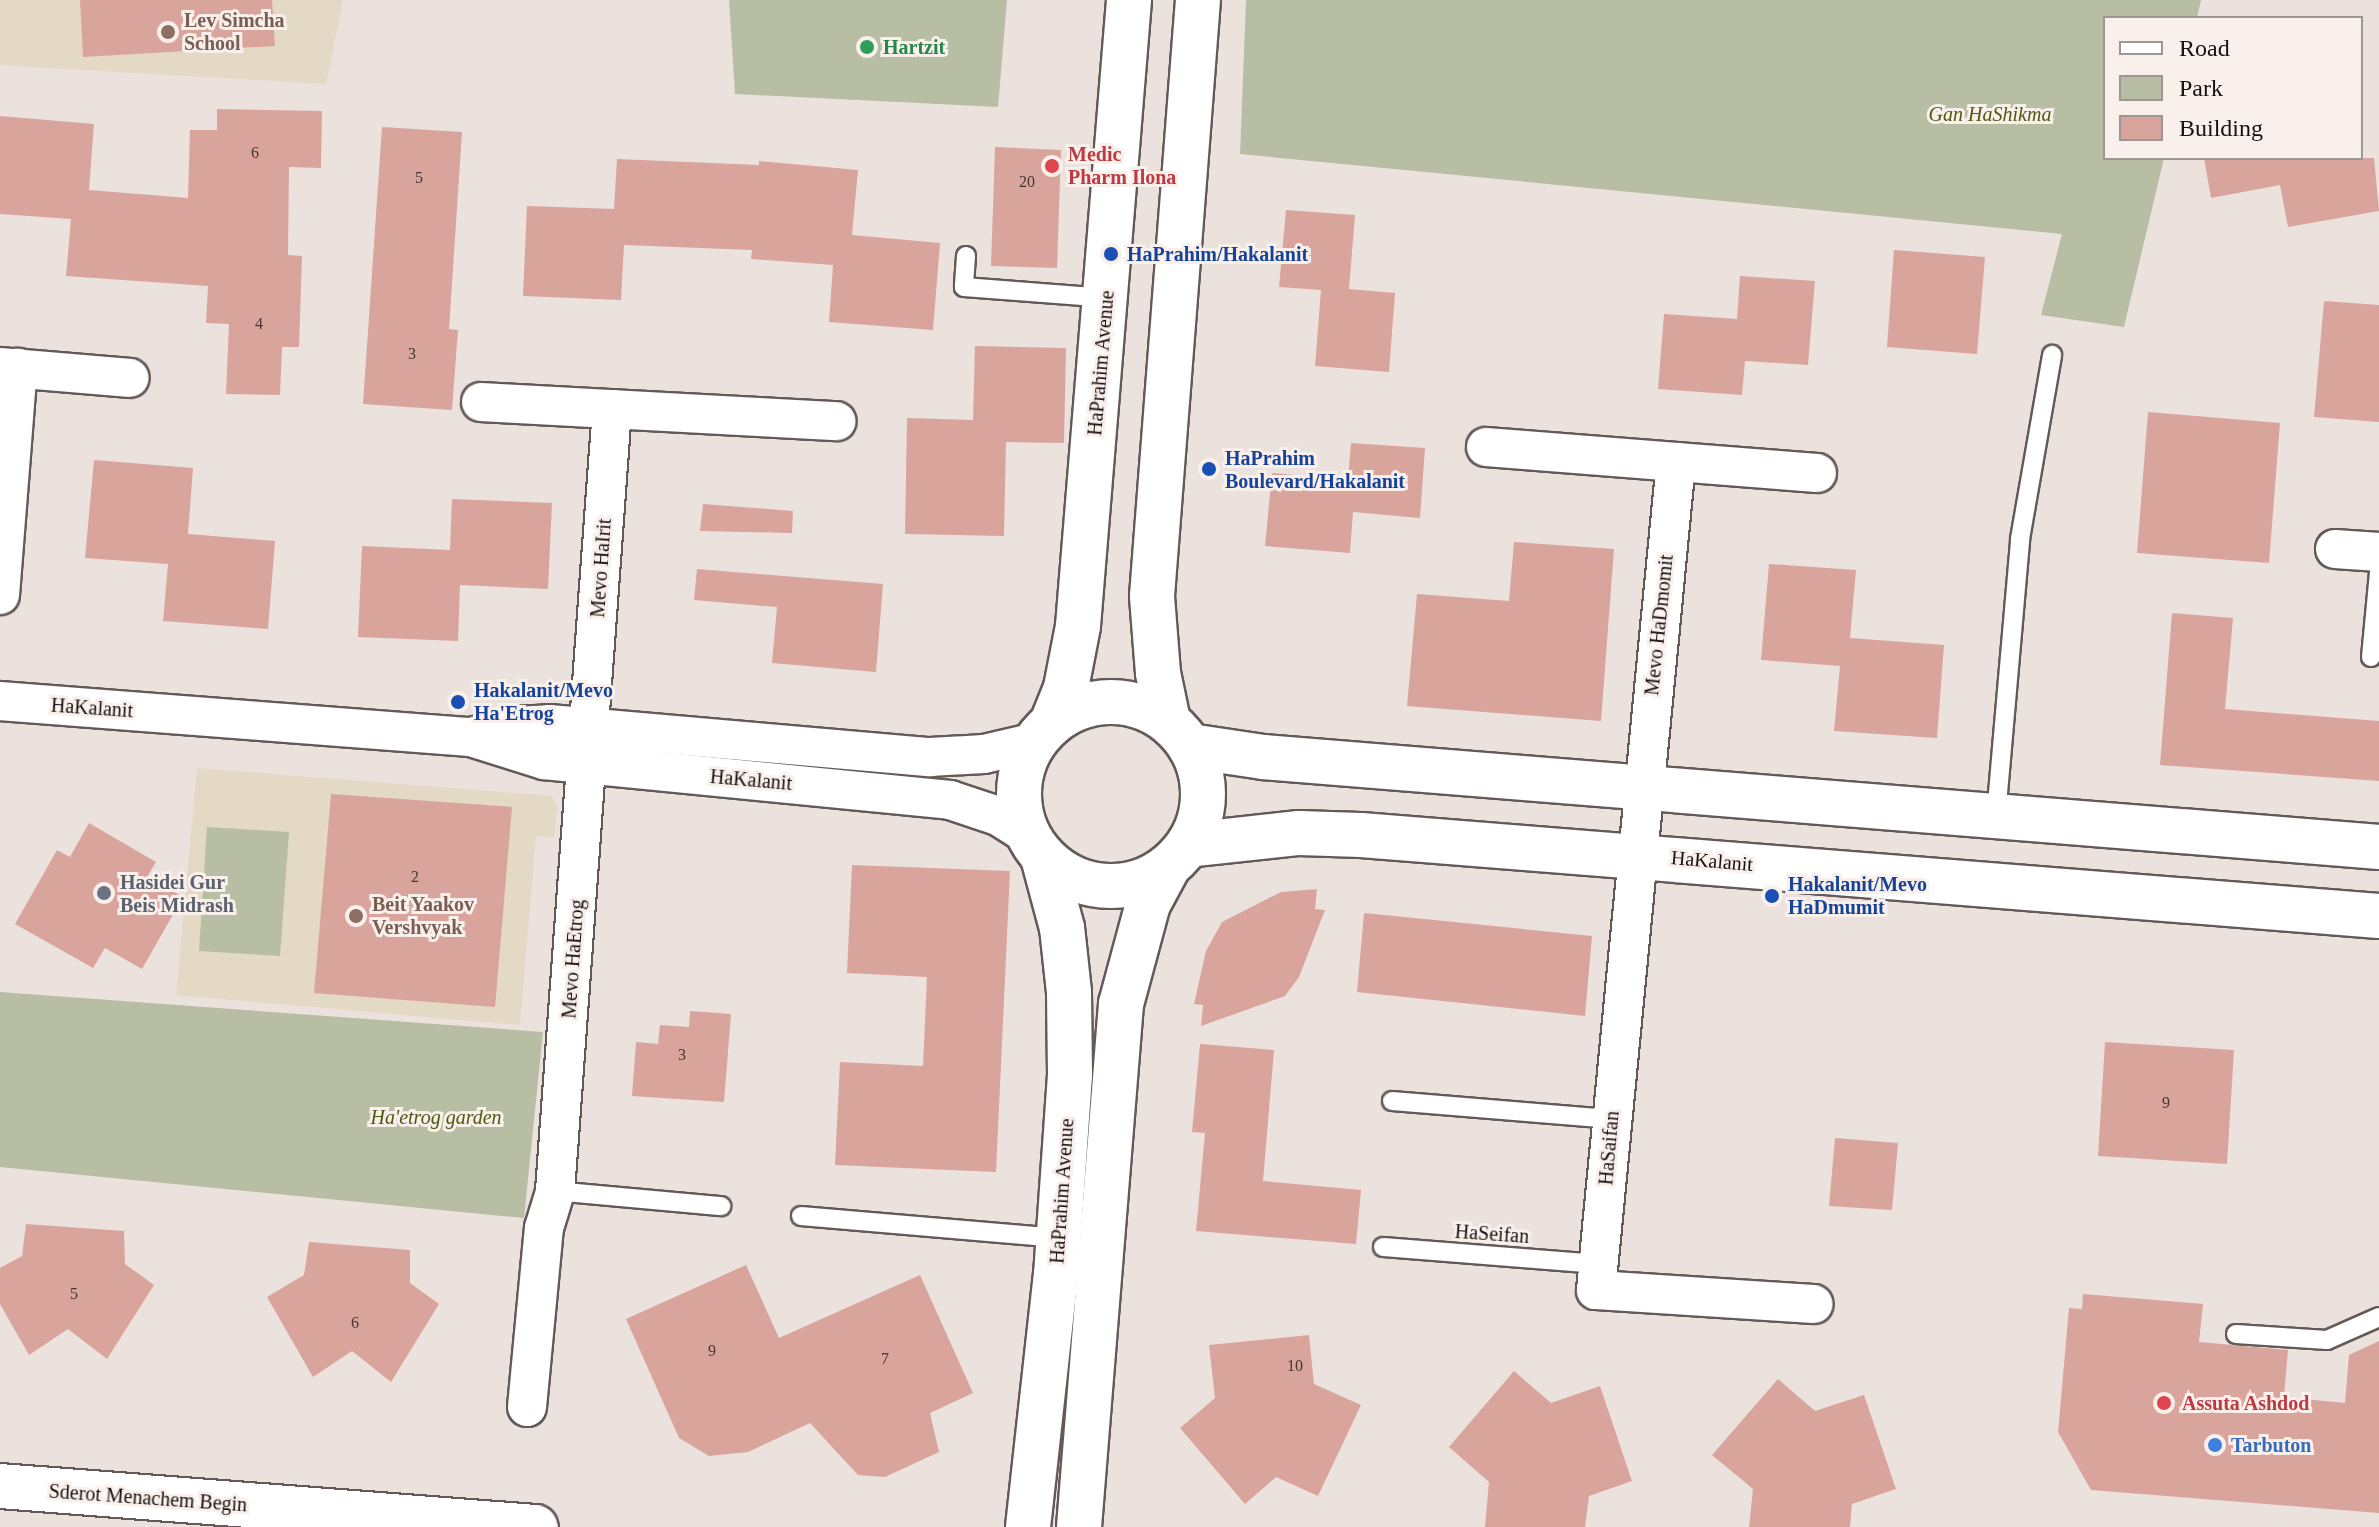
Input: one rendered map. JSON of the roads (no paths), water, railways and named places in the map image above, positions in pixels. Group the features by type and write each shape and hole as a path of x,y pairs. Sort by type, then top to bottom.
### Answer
{"street":[{"name":"HaPrahim Avenue","path":"1044,733 1066,688 1078,626 1129,0"},
{"path":"1079,1527 1121,1004 1148,904 1200,821 1204,796 1200,770 1179,733 1158,673 1152,596 1198,0"},
{"path":"0,595 9,368 130,378"},
{"path":"481,402 836,421"},
{"name":"Mevo HaIrit","path":"589,746 612,409"},
{"path":"1486,447 1817,473"},
{"name":"Mevo HaDmomit","path":"1643,788 1676,462"},
{"path":"2335,549 2379,552"},
{"name":"HaKalanit","path":"0,701 471,737 544,760 589,746 930,757 984,754 1044,733"},
{"path":"1178,856 1144,880 1117,887 1090,884 1064,874 1035,845 1020,811 1019,787 1024,763 1044,733 1073,710 1098,703 1122,703 1147,709 1179,733 1263,757 2379,847"},
{"name":"HaKalanit","path":"589,746 950,800 998,816 1035,845"},
{"name":"Mevo HaEtrog","path":"527,1407 544,1228 555,1191 589,746"},
{"name":"HaSaifan","path":"1643,788 1596,1290 1814,1304"},
{"name":"HaKalanit","path":"1178,856 1299,833 1637,855 2379,916"},
{"name":"HaPrahim Avenue","path":"1028,1527 1058,1238 1070,1075 1069,992 1062,928 1035,845"},
{"name":"Sderot Menachem Begin","path":"0,1486 535,1527"}],"lane":[{"path":"966,256 964,287 1106,298"},
{"path":"1996,816 2020,539 2052,355"},
{"path":"2371,657 2379,572"},
{"path":"1392,1101 1612,1119"},
{"path":"555,1191 721,1206"},
{"path":"801,1216 1058,1238"},
{"name":"HaSeifan","path":"1383,1247 1598,1264"},
{"path":"2236,1334 2327,1340 2379,1317"}],"place":[{"name":"Lev Simcha School","path":"168,32"},
{"name":"Hartzit","path":"867,47"},
{"name":"Medic Pharm Ilona","path":"1052,166"},
{"name":"HaPrahim/Hakalanit","path":"1111,254"},
{"name":"HaPrahim Boulevard/Hakalanit","path":"1209,469"},
{"name":"Hakalanit/Mevo Ha'Etrog","path":"458,702"},
{"name":"Hasidei Gur Beis Midrash","path":"104,893"},
{"name":"Hakalanit/Mevo HaDmumit","path":"1772,896"},
{"name":"Beit Yaakov Vershvyak","path":"356,916"},
{"name":"Assuta Ashdod","path":"2164,1403"},
{"name":"Tarbuton","path":"2215,1445"}],"park label":[{"name":"Gan HaShikma","path":"1990,114"},
{"name":"Ha'etrog garden","path":"436,1117"}]}
